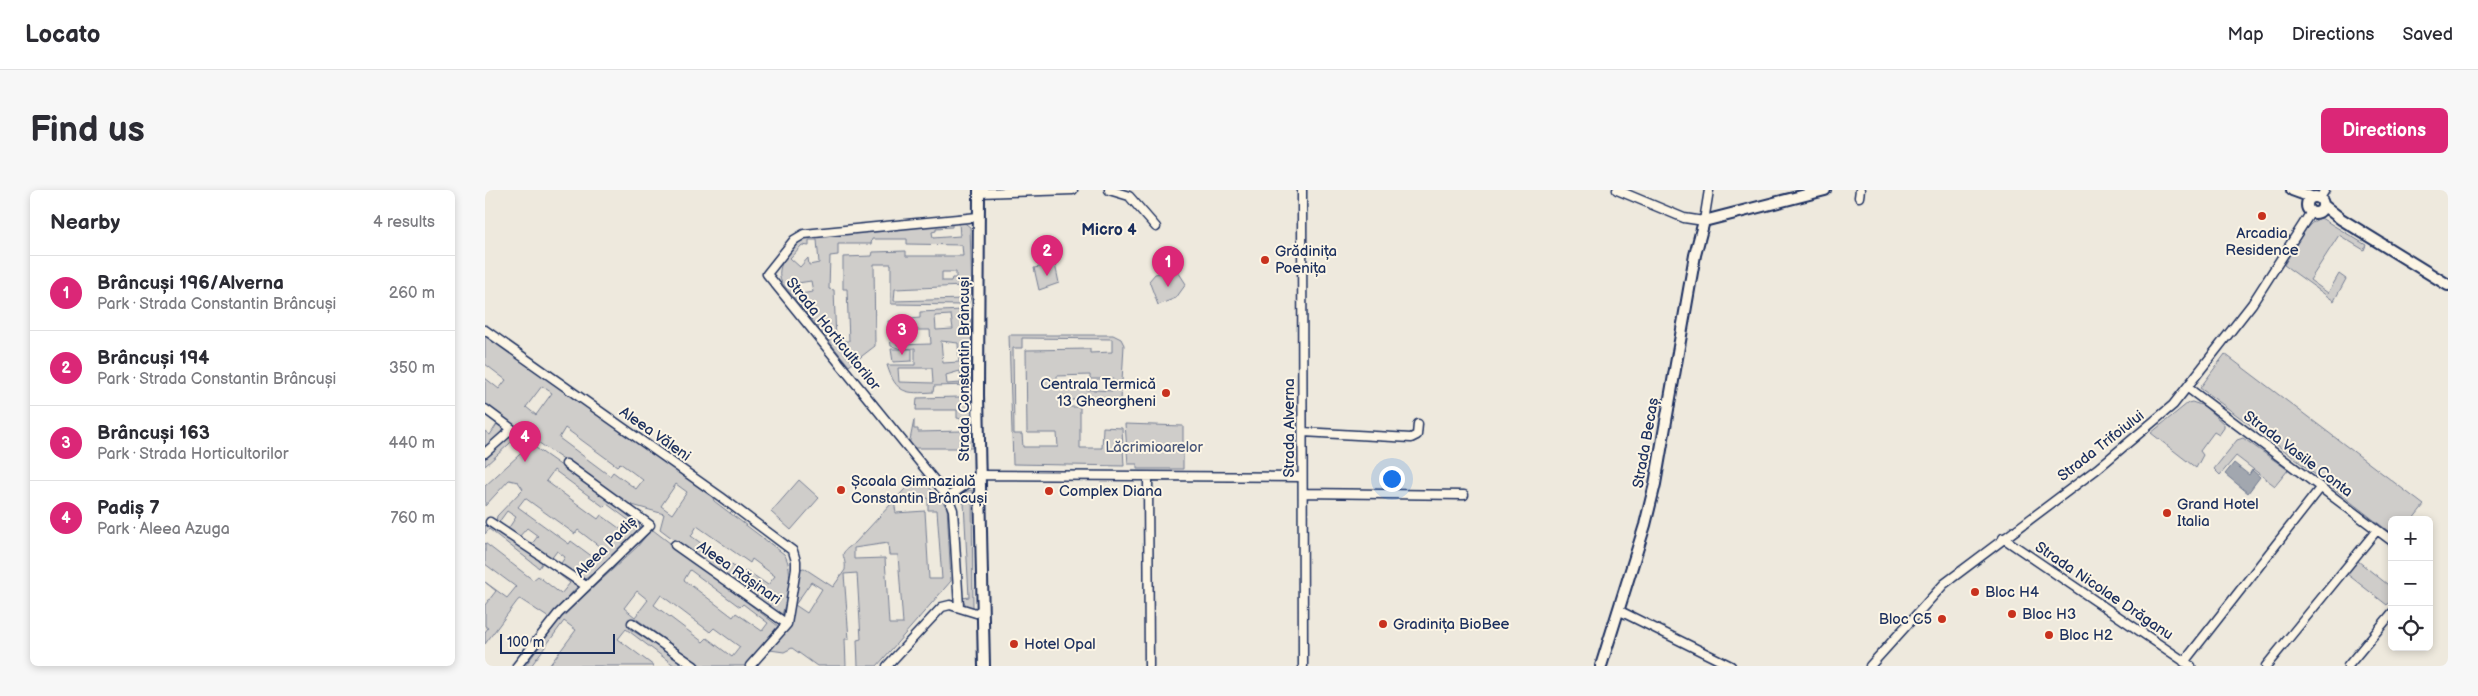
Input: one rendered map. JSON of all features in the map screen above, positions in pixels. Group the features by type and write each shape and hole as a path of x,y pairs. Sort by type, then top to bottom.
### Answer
{"main road":[{"path":"1703,222 1825,190"},
{"name":"Strada Constantin Brâncuși","path":"979,191 980,476 984,666"},
{"path":"2294,192 2316,203 2448,285"},
{"name":"Strada Becaș","path":"1601,666 1645,525 1655,484 1695,254 1703,222"}],"street":[{"name":"Strada Constantin Brâncuși","path":"979,191 1073,190"},
{"path":"1109,190 1129,196 1156,227"},
{"name":"Strada Alverna","path":"1302,190 1303,666"},
{"path":"1617,190 1684,218 1703,222 1709,190"},
{"name":"Strada Trifoiului","path":"1870,666 1944,584 2144,432 2188,388 2252,304 2316,203"},
{"name":"Strada Horticultorilor","path":"959,607 953,510 948,497 767,274 794,240 804,234 978,216"},
{"name":"Aleea Văleni","path":"485,330 789,546 795,556 795,569"},
{"name":"Strada Vasile Conta","path":"2188,388 2388,539"},
{"path":"485,409 512,429 485,453"},
{"path":"1303,432 1411,438 1417,435 1418,424"},
{"name":"Aleea Padiș","path":"517,666 558,614 650,525 566,464"},
{"path":"948,497 980,476 1302,477"},
{"path":"1148,477 1149,666"},
{"path":"2187,664 2321,487"},
{"path":"1303,493 1464,495"},
{"path":"490,522 586,586"},
{"path":"2266,666 2377,530"},
{"name":"Strada Nicolae Drăganu","path":"2003,538 2187,664"},
{"name":"Aleea Rășinari","path":"675,545 787,624"},
{"name":"Aleea Rășinari","path":"750,666 787,624 795,569"},
{"path":"887,666 935,611 945,606 959,607 970,613 976,613 983,609"},
{"path":"959,607 983,628"},
{"path":"1617,610 1731,666"},
{"path":"2348,666 2388,618"},
{"path":"632,623 694,666"}],"green space":[{"path":"2321,218 2366,245 2364,250 2339,235 2310,280 2328,293 2339,274 2346,279 2334,301 2284,265 2304,231"},
{"path":"962,221 970,227 972,295 969,302 963,305 891,304 891,264 874,264 875,346 849,366 782,283 780,277 780,270 785,257 806,237","holes":["959,223 960,236 933,238 932,232 936,231 936,228 952,227 952,224","872,239 907,239 907,244 962,245 963,256 906,256 906,251 873,252 872,256 843,257 843,289 847,289 849,341 836,341 834,290 829,289 830,256 838,255 838,244 871,244","809,240 817,240 819,263 809,265 808,258 800,267 790,258 802,245 809,246","942,272 956,272 956,278 952,278 951,281 942,281","811,281 813,292 800,294 798,283","964,286 964,299 894,301 895,289"]},
{"path":"1055,264 1059,283 1039,290 1034,268"},
{"path":"1177,270 1186,284 1176,298 1158,305 1149,281 1155,274"},
{"path":"962,310 971,319 972,382 970,385 934,386 933,392 916,393 903,390 894,382 887,365 915,365 915,348 904,349 912,349 912,361 893,362 891,349 902,349 891,346 888,321 920,318 920,312","holes":["951,315 953,329 936,330 935,316","895,330 930,330 931,344 897,345","941,341 958,343 959,362 943,363","898,368 932,368 933,383 899,382","960,371 961,383 947,384 946,375"]},
{"path":"485,332 711,492 714,501 784,554 789,568 789,585 781,618 777,618 660,529 664,514 625,503 485,405 485,378 499,389 506,380 485,364","holes":["542,386 552,393 536,415 526,407","565,428 617,466 620,463 643,480 636,489 613,472 610,476 559,438","676,484 687,492 672,514 661,506","697,526 750,563 752,559 775,576 768,585 746,570 743,573 691,536"]},
{"path":"1009,335 1113,335 1121,339 1124,345 1121,400 1068,400 1067,407 1080,407 1080,448 1102,448 1103,427 1122,428 1124,466 1013,464","holes":["1022,338 1112,339 1112,352 1090,353 1090,349 1026,350 1027,433 1057,433 1058,447 1023,447 1022,434 1014,434 1013,348 1022,348","1090,375 1090,379 1113,379 1113,391 1057,388 1057,376"]},
{"path":"2225,354 2424,505 2415,516 2388,516 2388,531 2200,388"},
{"path":"917,398 968,398 973,405 972,448 912,448 909,445 914,420 914,429 918,429 918,432 962,431 962,419 957,418 957,410 916,410"},
{"path":"2192,402 2204,406 2224,424 2224,428 2219,435 2214,432 2200,451 2203,455 2196,468 2151,433 2188,403"},
{"path":"485,410 504,425 500,435 485,448 485,431 490,435 497,424 485,415"},
{"name":"Lăcrimioarelor","path":"1125,424 1183,426 1183,469 1137,469 1137,464 1128,464"},
{"path":"514,430 519,434 485,466 485,456"},
{"path":"523,438 639,520 640,531 583,580 560,565 565,557 557,551 551,559 531,545 538,536 527,528 519,537 496,521 497,516 523,489 518,482 509,480 485,506 485,486 530,445","holes":["554,470 604,507 607,504 634,524 626,533 601,515 598,519 546,481","525,498 575,534 578,530 604,550 597,560 571,541 569,544 518,507","507,511 516,517 508,529 499,522"]},
{"path":"2243,438 2288,470 2275,486 2236,456 2220,475 2214,469 2237,440"},
{"path":"916,477 920,477 947,507 951,581 877,666 858,666 857,640 861,639 857,573 844,574 849,639 845,639 846,666 817,666 792,648 784,652 770,650 788,625 799,569 804,568 833,587 845,570 843,555 845,550 855,543","holes":["928,498 928,510 937,510 942,579 929,579 925,511 896,513 894,501","888,543 889,555 898,555 903,624 889,624 885,558 854,559 854,548","811,582 822,589 807,613 795,605"]},
{"path":"799,480 819,498 791,530 771,512"},
{"path":"972,490 973,608 967,607 962,598 969,597 964,503 956,501 964,492"},
{"path":"485,525 543,562 539,568 489,529 485,534"},
{"path":"653,530 778,626 745,666 702,666 635,618 628,626 630,629 689,666 679,662 675,666 626,629 618,639 654,666 549,666 576,630 564,621 531,666 525,666 562,616 637,547 649,532","holes":["690,570 740,607 743,604 768,623 762,631 736,613 733,617 684,580","637,591 648,600 635,617 624,608","661,595 710,632 714,628 740,647 732,657 707,638 703,642 654,605"]},
{"path":"485,543 533,580 538,576 561,594 570,583 547,565 578,586 549,618 520,599 518,600 485,644 485,632 488,628 485,626 485,605 496,591 485,582 507,598 516,587 485,564"},
{"path":"2358,561 2388,585 2388,604 2387,605 2347,574"}],"shaded area":[{"path":"2234,463 2249,475 2252,470 2260,477 2248,493 2225,474"}],"place":[{"name":"Arcadia Residence","path":"2262,216"},
{"name":"Grădinița Poenița","path":"1265,260"},
{"name":"Brâncuși 194","path":"1047,276"},
{"name":"Brâncuși 196/Alverna","path":"1168,287"},
{"name":"Brâncuși 163","path":"902,355"},
{"name":"Centrala Termică 13 Gheorgheni","path":"1166,393"},
{"name":"Padiș 7","path":"525,462"},
{"name":"Școala Gimnazială Constantin Brâncuși","path":"841,490"},
{"name":"Complex Diana","path":"1049,491"},
{"name":"Grand Hotel Italia","path":"2167,513"},
{"name":"Bloc H4","path":"1975,592"},
{"name":"Bloc H3","path":"2012,614"},
{"name":"Bloc C5","path":"1942,619"},
{"name":"Gradinița BioBee","path":"1383,624"},
{"name":"Bloc H2","path":"2049,635"},
{"name":"Hotel Opal","path":"1014,644"}],"district":[{"name":"Micro 4","path":"1109,230"}]}
